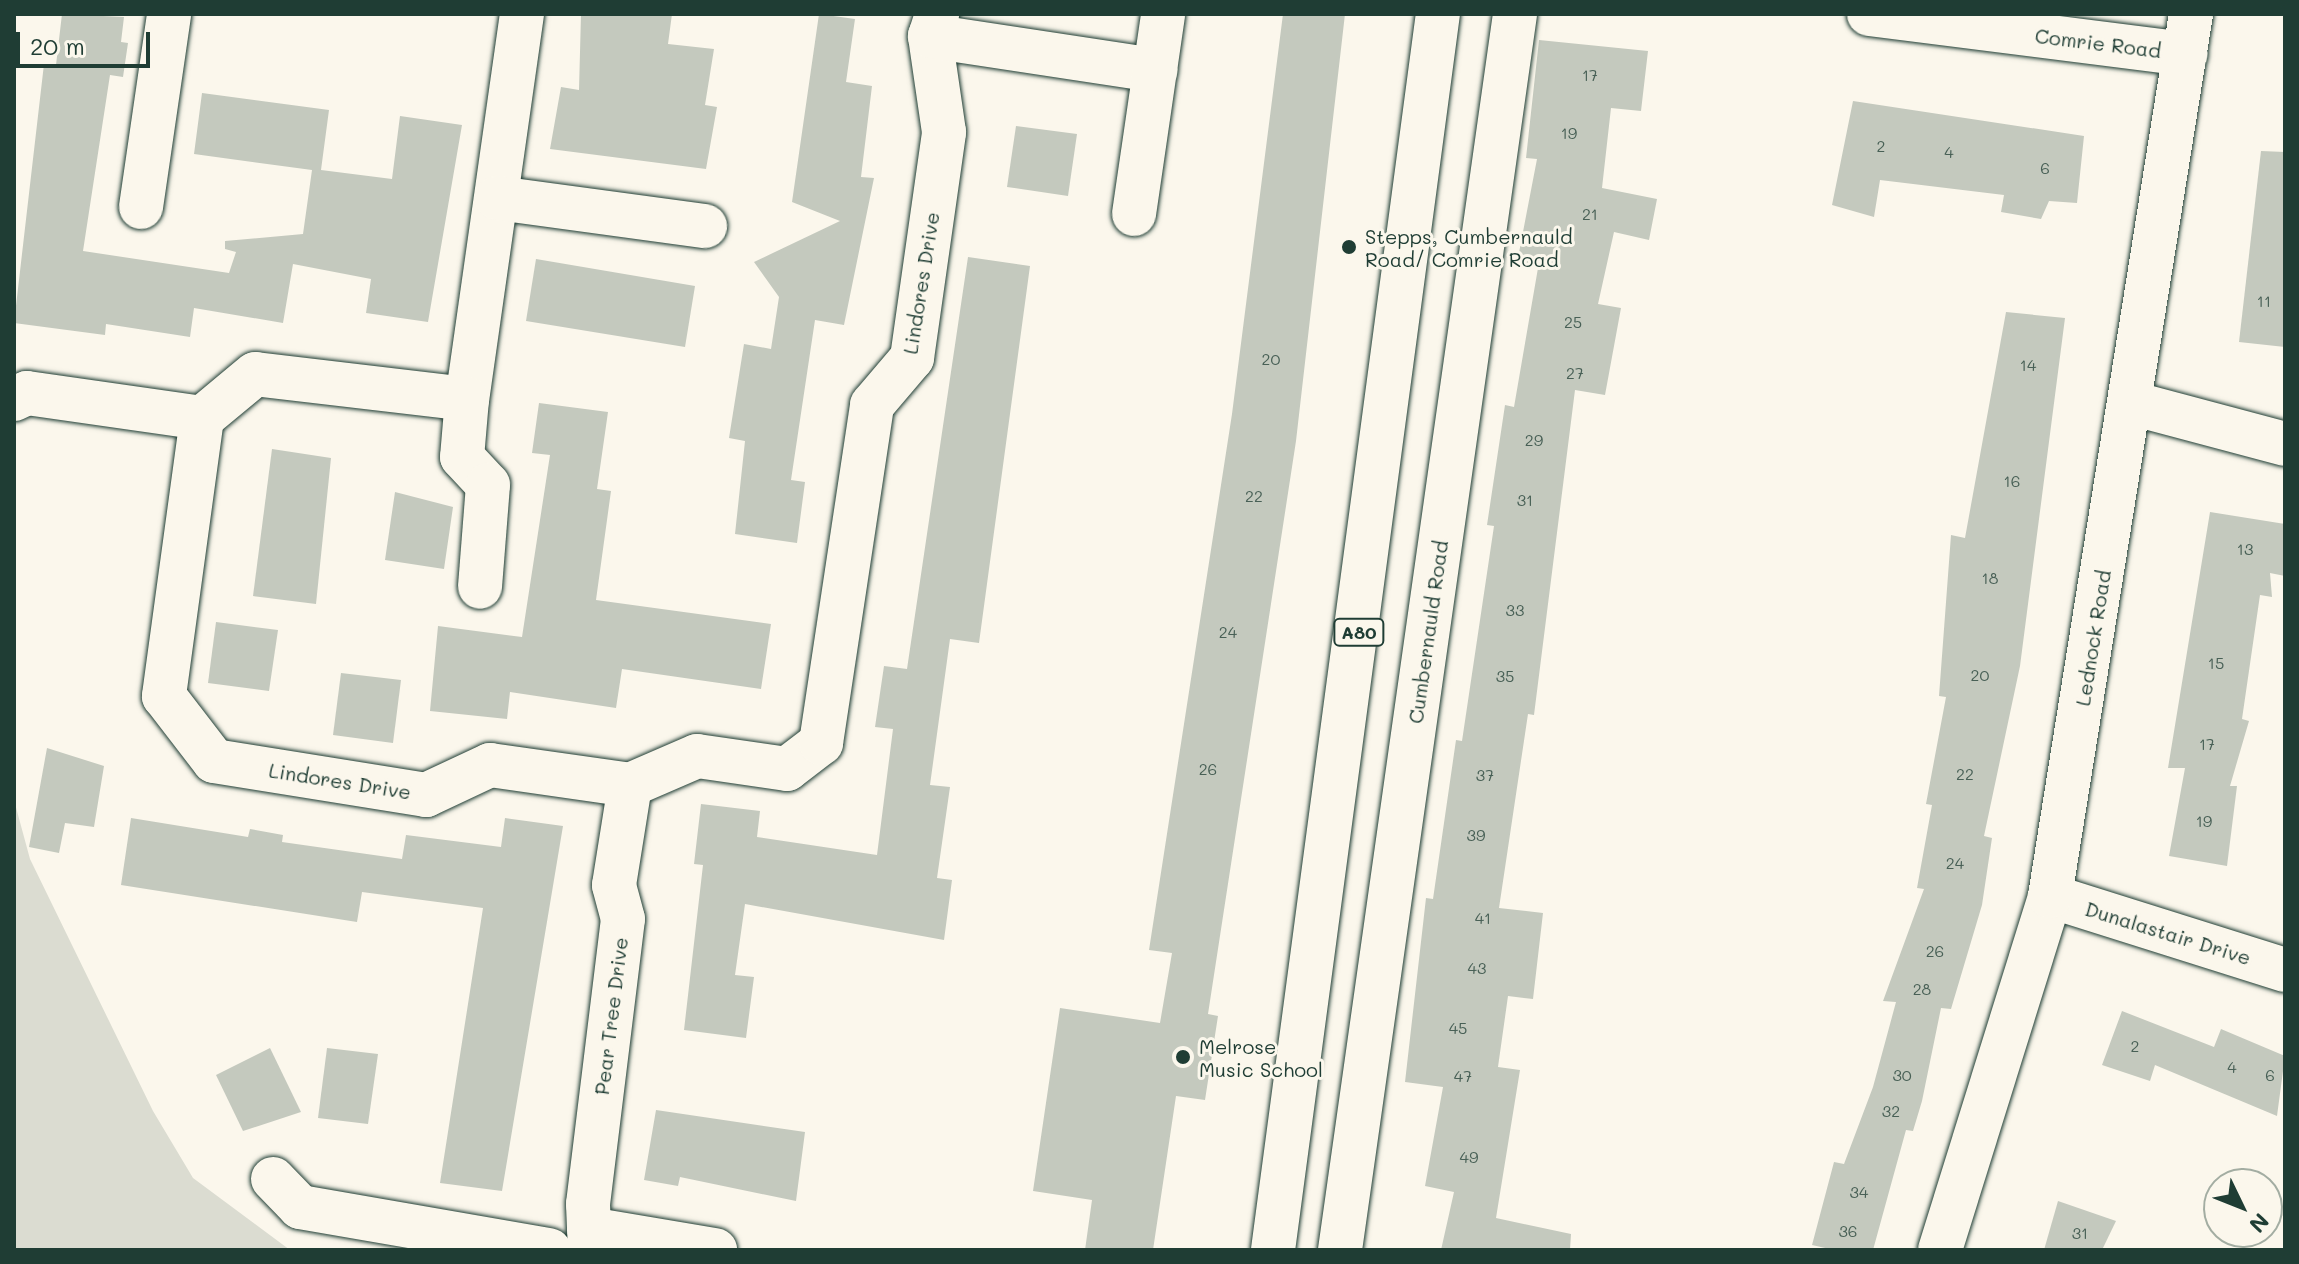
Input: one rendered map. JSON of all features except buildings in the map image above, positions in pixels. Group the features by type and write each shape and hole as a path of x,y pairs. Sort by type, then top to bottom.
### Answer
{"street":[{"path":"141,207 169,14"},
{"path":"480,587 488,485 462,457 467,399 522,14"},
{"path":"1134,214 1163,14"},
{"name":"A80","path":"1273,1250 1438,14"},
{"name":"Cumbernauld Road","path":"1340,1250 1515,14"},
{"name":"Comrie Road","path":"1869,14 2188,34"},
{"path":"934,25 1155,70"},
{"name":"Lindores Drive","path":"202,418 164,696 214,761 426,795 490,765 630,785 697,756 787,769 821,743 872,405 912,358 944,132 934,25"},
{"name":"Lednock Road","path":"1940,1250 2050,896 2188,34"},
{"path":"497,198 705,226"},
{"path":"14,399 27,393 202,418 255,374 467,399"},
{"path":"2131,403 2285,444"},
{"name":"Pear Tree Drive","path":"590,1240 623,919 614,885 630,785"},
{"name":"Dunalastair Drive","path":"2050,896 2285,970"},
{"path":"273,1179 300,1207 549,1250"},
{"path":"590,1240 715,1250"}],"shaded area":[{"path":"14,800 30,859 153,1111 193,1178 290,1250 14,1250"}],"place":[{"name":"Stepps, Cumbernauld Road/ Comrie Road","path":"1349,247"},
{"name":"Melrose Music School","path":"1183,1057"}]}
